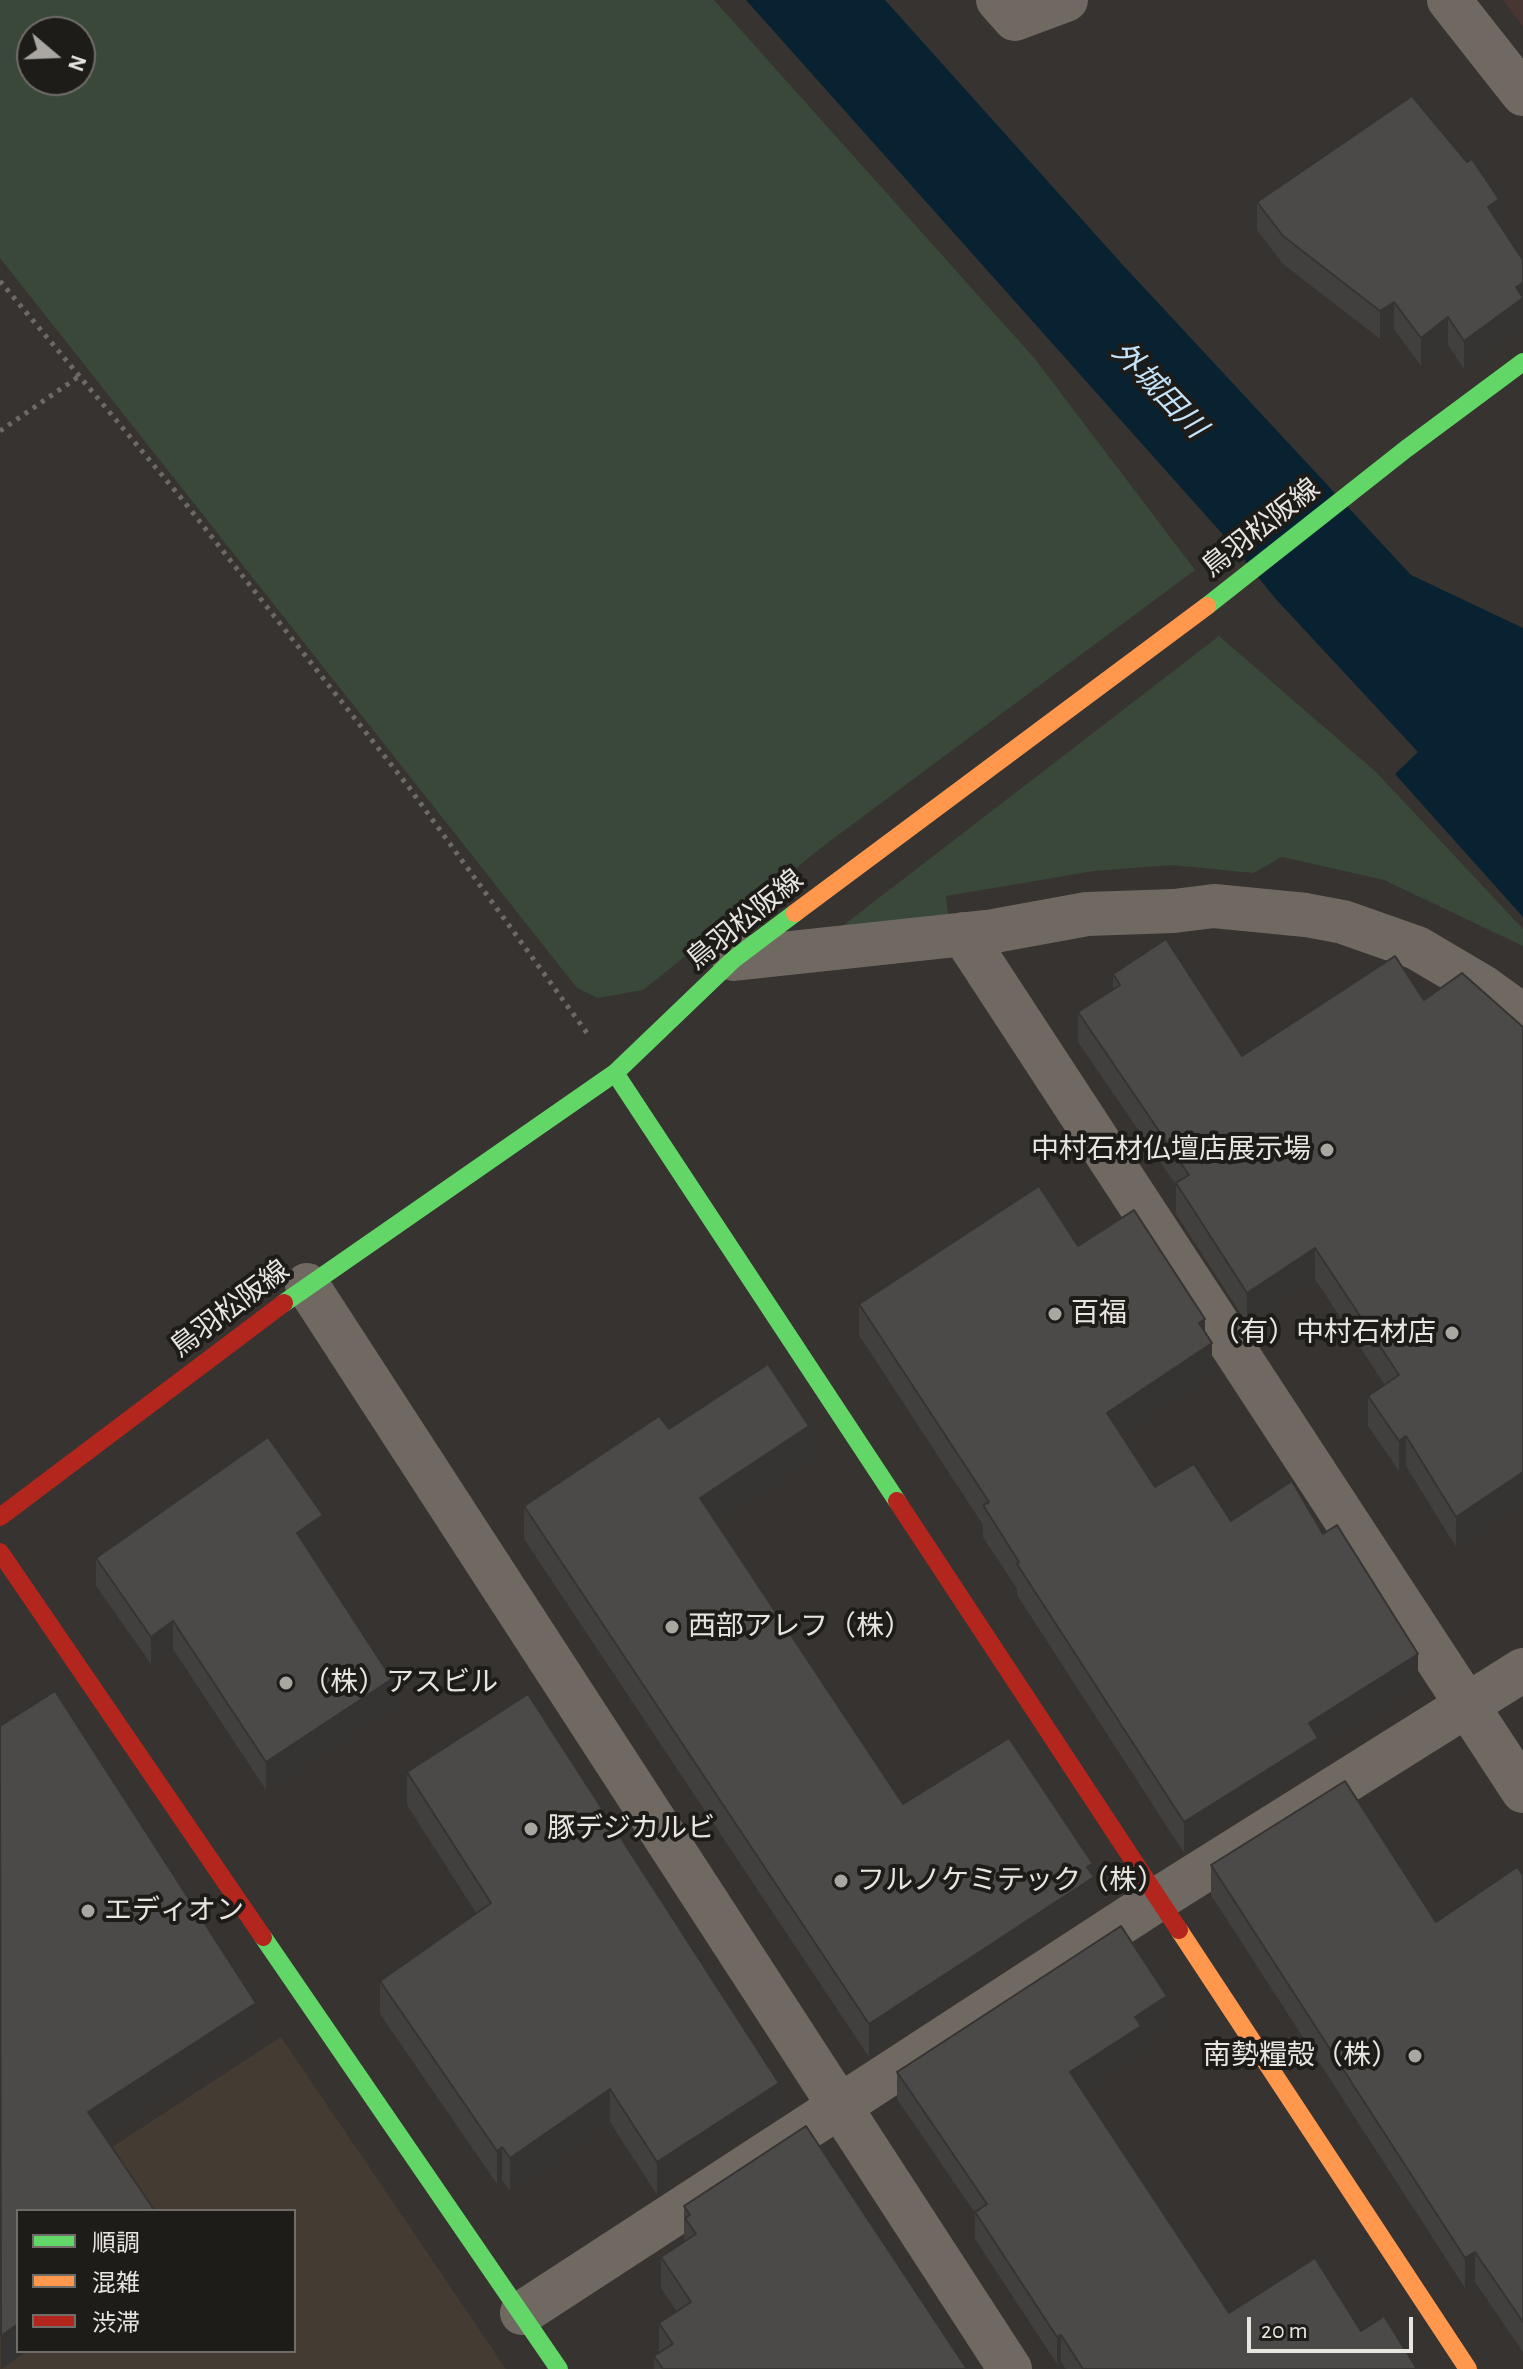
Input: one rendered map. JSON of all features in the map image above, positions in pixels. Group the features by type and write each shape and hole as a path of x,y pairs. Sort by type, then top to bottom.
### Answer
{"street":[{"path":"998,0 1015,19 1066,0"},
{"path":"1449,0 1523,94"},
{"name":"鳥羽松阪線","path":"0,1517 307,1285 615,1073 734,959 1204,608 1406,449 1523,362"},
{"path":"734,959 963,934 1087,914 1174,911 1214,906 1343,922 1417,948 1483,987 1523,1016"},
{"path":"963,934 1523,1791"},
{"path":"615,1073 1468,2369"},
{"path":"307,1285 1010,2369"},
{"path":"0,1552 559,2369"},
{"path":"522,2313 1158,1899 1523,1670"}],"path":[{"path":"0,281 182,499 408,786 615,1073"},
{"path":"0,431 78,377"}],"shaded area":[{"path":"1503,0 1523,0 1523,27"},
{"path":"281,2037 506,2369 0,2369 0,2220 16,2210 16,2353 296,2353 296,2209 17,2209"}],"green space":[{"path":"0,0 714,0 1035,359 1195,570 826,844 643,990 598,998 577,988 0,258"},
{"path":"1219,636 1376,772 1523,929 1523,946 1384,880 1282,857 1253,873 1172,865 1094,871 946,896 949,922 832,934"}],"water":[{"name":"外城田川","path":"746,0 885,0 1121,263 1411,575 1523,628 1523,917 1395,774 1418,752 1274,597 1234,547"}],"building":[{"path":"1412,96 1467,162 1472,159 1499,199 1488,207 1523,260 1523,283 1516,287 1523,298 1464,341 1448,317 1421,338 1394,302 1380,311 1283,236 1257,202"},
{"path":"1166,939 1242,1056 1395,956 1424,1000 1462,973 1523,1027 1523,1472 1456,1517 1406,1436 1399,1441 1368,1396 1399,1375 1315,1248 1247,1293 1176,1183 1189,1175 1078,1012 1120,985 1113,974"},
{"path":"1039,1186 1078,1246 1134,1210 1205,1319 1199,1323 1212,1343 1107,1413 1155,1487 1194,1464 1231,1521 1292,1481 1323,1534 1337,1525 1418,1654 1309,1723 1318,1738 1184,1822 1017,1564 1019,1562 983,1505 989,1502 859,1304"},
{"path":"768,1364 809,1426 700,1498 903,1804 1009,1738 1093,1864 1087,1867 1094,1877 869,2024 524,1506 659,1416 669,1429"},
{"path":"268,1437 323,1515 297,1533 392,1679 266,1762 173,1621 151,1637 96,1558"},
{"name":"エディオン","path":"55,1691 256,2003 88,2112 154,2209 16,2209 16,2325 1,2336 0,1726"},
{"path":"528,1694 779,2083 657,2162 610,2089 510,2158 502,2147 497,2151 380,1981 491,1903 407,1772"},
{"name":"南勢糧殻（株）","path":"1345,1781 1436,1922 1517,1867 1523,1875 1523,2322 1475,2252 1465,2258 1211,1865"},
{"path":"1121,1926 1167,1996 1135,2017 1141,2026 1070,2072 1229,2313 1315,2258 1361,2331 1384,2316 1417,2369 1083,2369 1061,2335 1057,2337 975,2212 987,2204 897,2072"},
{"path":"806,2126 967,2369 663,2369 654,2356 673,2344 659,2323 691,2302 661,2257 696,2234 685,2218 690,2215 684,2206"}],"traffic: fast":[{"path":"1207,606 1406,449 1523,362"},
{"path":"284,1303 615,1073 734,959 795,913"},
{"path":"615,1073 897,1501"},
{"path":"263,1937 559,2369"}],"traffic: slow":[{"path":"795,913 1207,606"},
{"path":"1179,1930 1468,2369"}],"traffic: jam":[{"path":"0,1517 284,1303"},
{"path":"897,1501 1179,1930"},
{"path":"0,1552 263,1937"}],"place":[{"name":"中村石材仏壇店展示場","path":"1327,1150"},
{"name":"百福","path":"1055,1314"},
{"name":"（有）中村石材店","path":"1452,1333"},
{"name":"西部アレフ（株）","path":"672,1627"},
{"name":"（株）アスビル","path":"286,1683"},
{"name":"豚デジカルビ","path":"531,1829"},
{"name":"フルノケミテック（株）","path":"841,1881"},
{"name":"エディオン","path":"88,1911"},
{"name":"南勢糧殻（株）","path":"1415,2056"}]}
